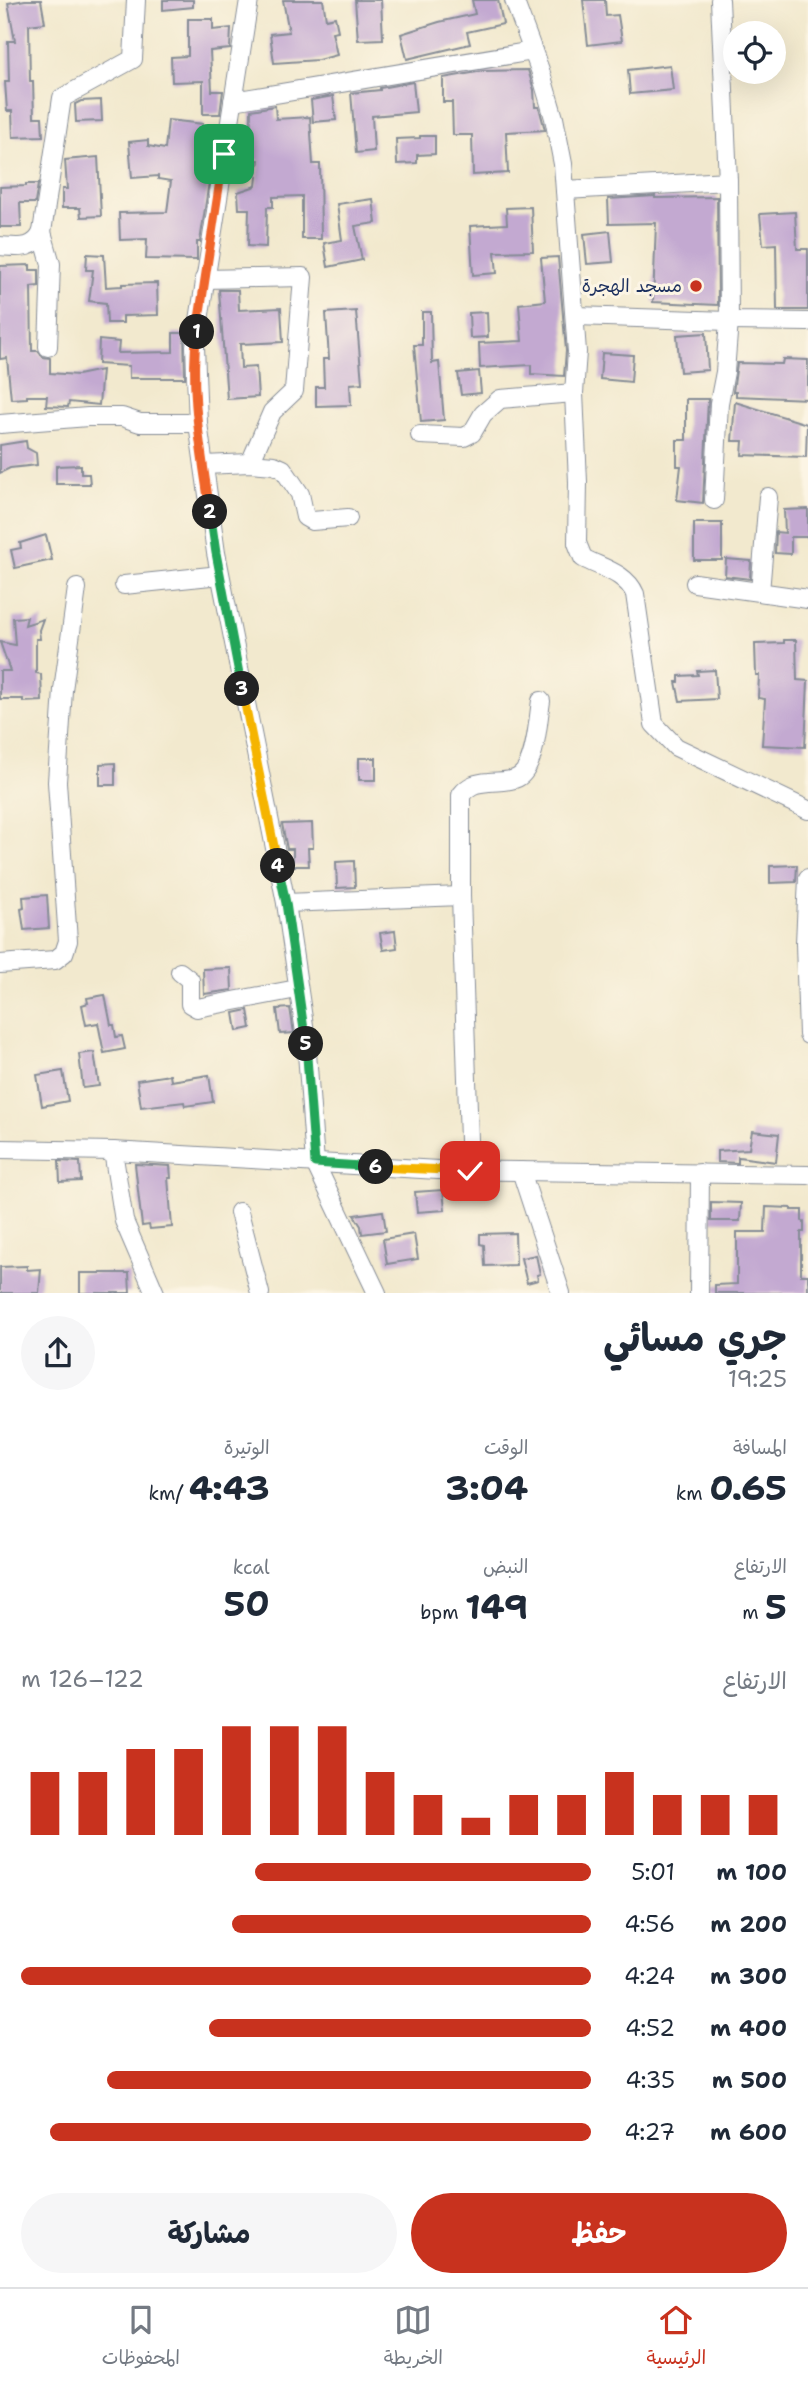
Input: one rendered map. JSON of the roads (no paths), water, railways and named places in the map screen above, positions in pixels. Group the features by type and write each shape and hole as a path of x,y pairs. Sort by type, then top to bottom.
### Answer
{"street":[{"path":"0,246 27,247 39,240 62,98 133,59 136,0"},
{"path":"249,0 195,346 198,423 220,575 286,903 306,1039 315,1163 377,1293"},
{"path":"514,0 554,118 563,164 576,316 574,393 578,482 577,543 583,558 625,579 635,594 654,724 676,747 808,810"},
{"path":"714,500 719,403 725,372 729,321 728,181 720,0"},
{"path":"233,100 533,51"},
{"path":"565,190 728,181"},
{"path":"42,232 51,264 48,347"},
{"path":"204,279 303,277 294,391 272,412 250,463"},
{"path":"576,316 808,322"},
{"path":"420,435 464,437 472,433 482,414 500,399 574,393"},
{"path":"0,424 88,417 122,417 140,424 198,423"},
{"path":"204,465 250,463 283,469 300,494 305,517 348,518"},
{"path":"760,592 768,497"},
{"path":"124,585 220,575"},
{"path":"695,583 808,599"},
{"path":"0,964 55,960 64,953 68,941 57,782 63,690 77,587"},
{"path":"470,1171 461,896 461,795 467,787 474,784 517,778 523,773 534,750 541,701"},
{"path":"808,879 805,943 808,1035"},
{"path":"286,903 461,896"},
{"path":"180,972 190,980 190,1004 197,1008 297,989"},
{"path":"0,1149 113,1151 470,1171 808,1175"},
{"path":"113,1151 124,1221 155,1293"},
{"path":"521,1171 561,1293"},
{"path":"699,1293 700,1174"},
{"path":"239,1212 260,1293"}],"place":[{"name":"مسجد الهجرة","path":"696,286"}]}
